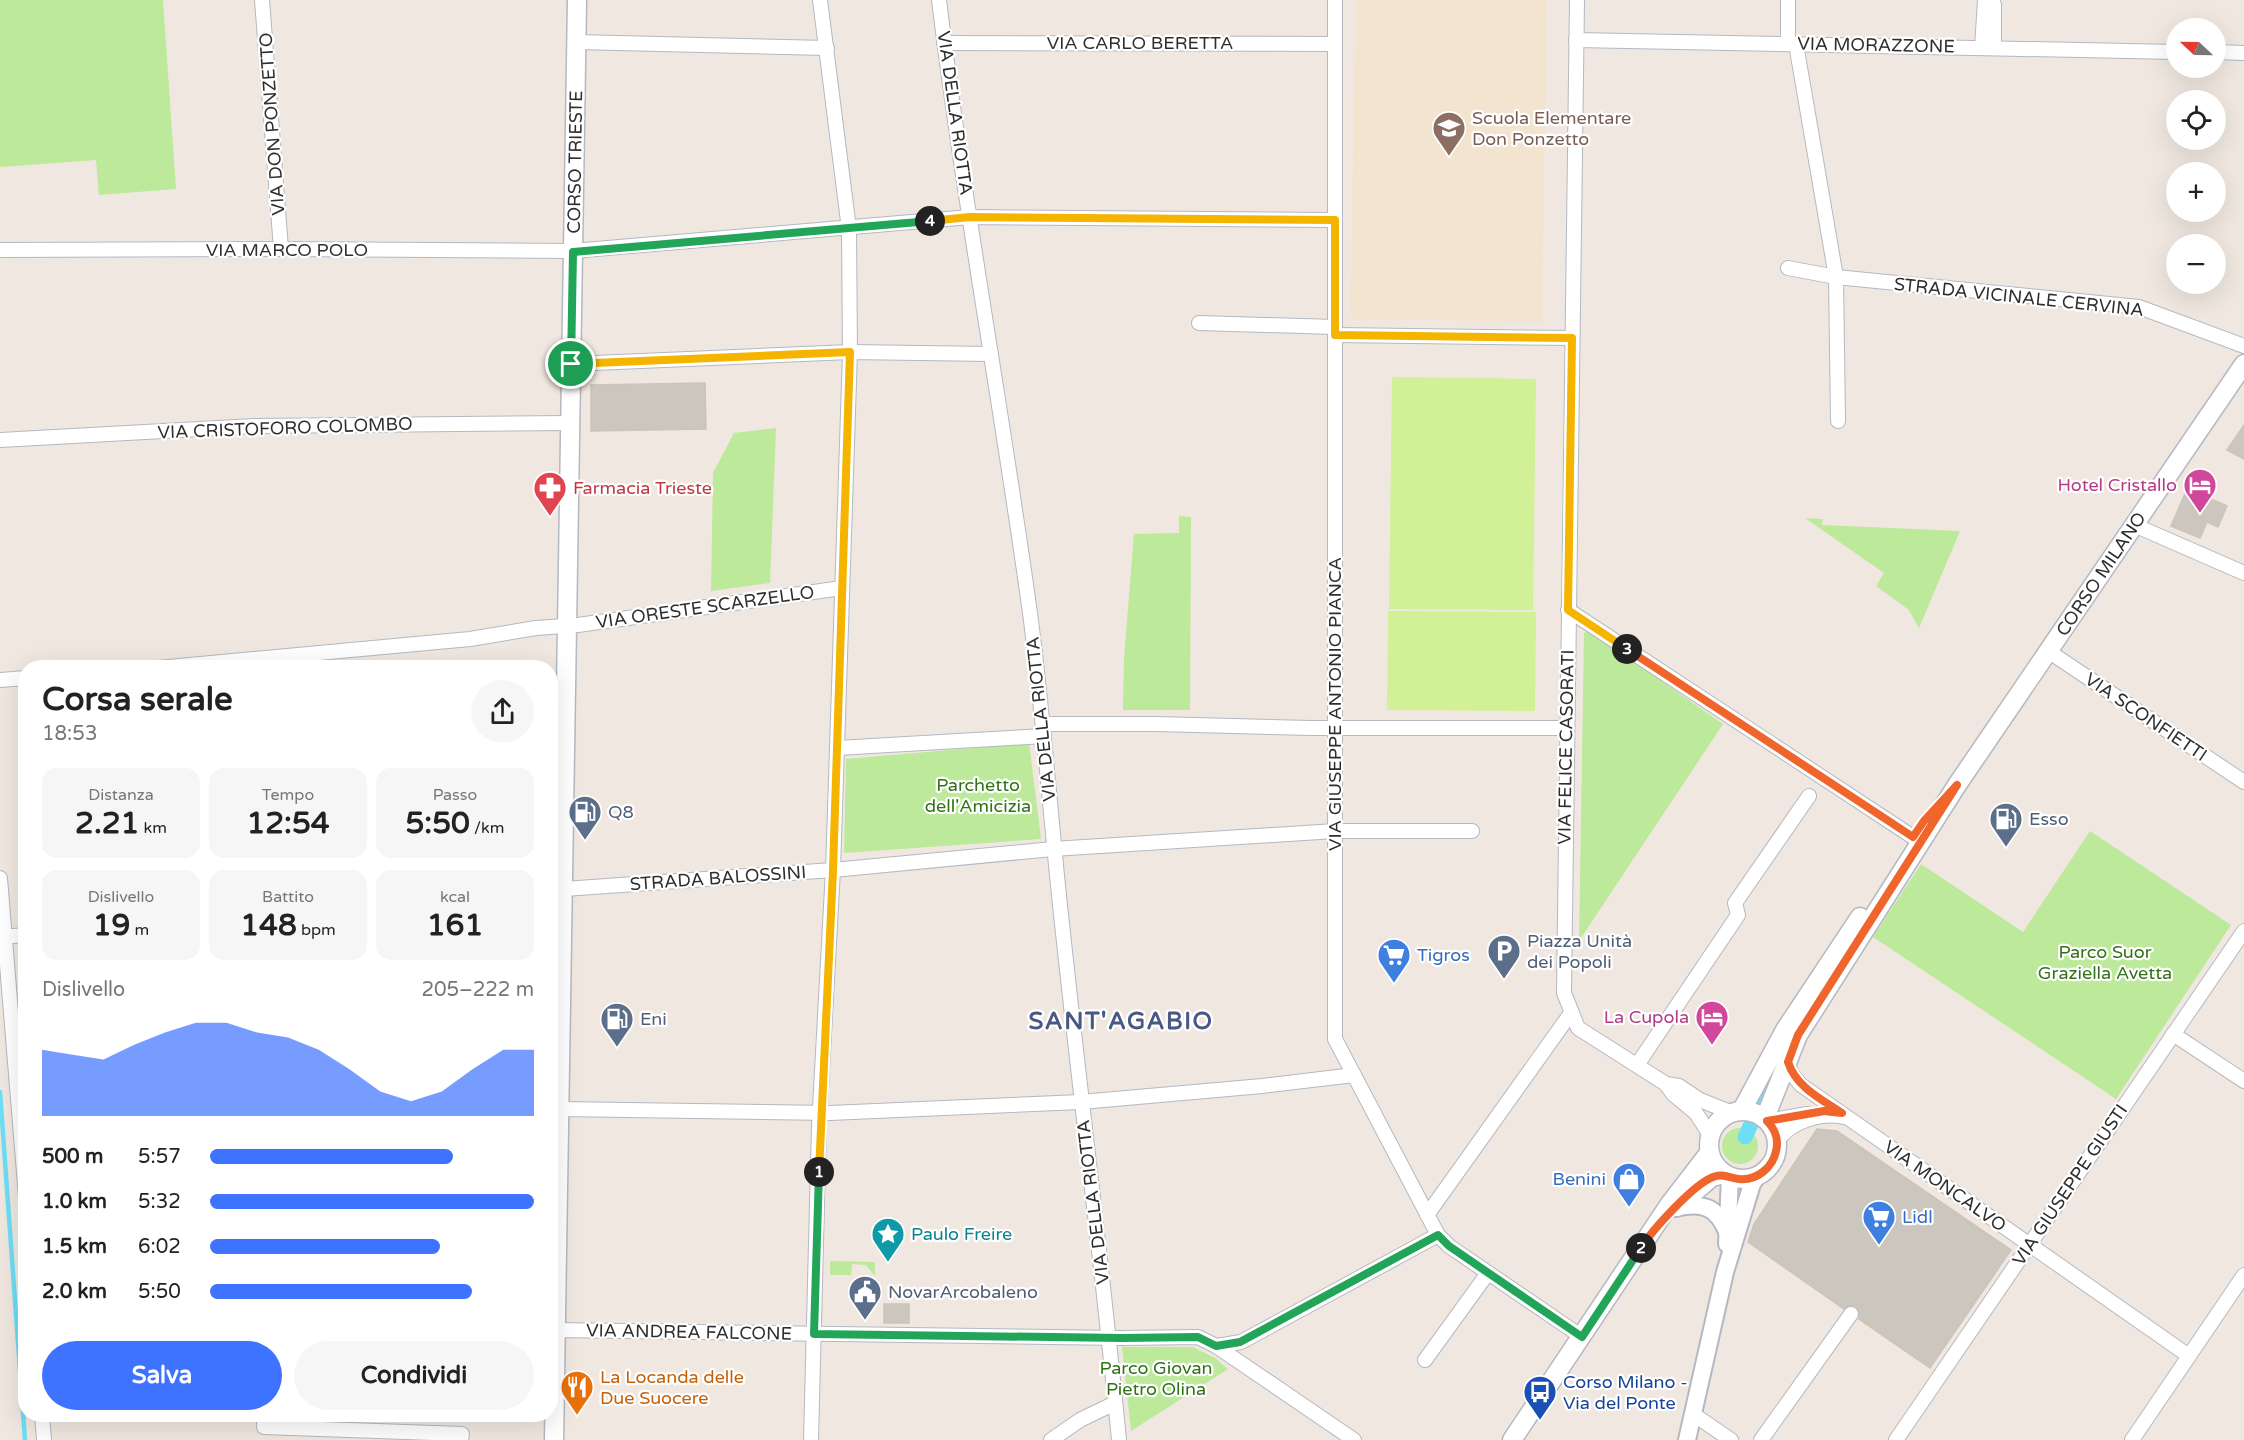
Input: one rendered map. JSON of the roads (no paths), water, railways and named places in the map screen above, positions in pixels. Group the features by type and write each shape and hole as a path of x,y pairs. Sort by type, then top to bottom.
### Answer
{"main road":[{"name":"CORSO TRIESTE","path":"558,864 567,626 577,0"},
{"name":"CORSO MILANO","path":"1766,1119 1798,1035 1957,785 2244,364"},
{"name":"CORSO MILANO","path":"1736,1111 1758,1082 1785,1030 1913,837 1924,821 1957,785"},
{"path":"1798,1035 1797,1027 1917,841 1913,837"},
{"name":"CORSO TRIESTE","path":"558,1000 558,1117"},
{"path":"1512,1440 1582,1337 1652,1231 1690,1175 1709,1144 1719,1119 1736,1111 1755,1112 1766,1119 1773,1129 1777,1142 1773,1160 1757,1176 1743,1179 1728,1175 1712,1177 1652,1231"},
{"path":"1709,1144 1715,1165 1728,1175"},
{"name":"CORSO TRIESTE","path":"554,1422 554,1440"}],"street":[{"name":"VIA DON PONZETTO","path":"262,0 281,249"},
{"path":"811,1440 820,1112 833,870 850,352 849,229 820,0"},
{"name":"VIA DELLA RIOTTA","path":"939,0 1030,614 1053,849 1110,1338 1119,1440"},
{"name":"VIA GIUSEPPE ANTONIO PIANCA","path":"1335,0 1335,1039 1439,1236"},
{"name":"VIA FELICE CASORATI","path":"1577,0 1564,993 1578,1028 1666,1084 1673,1094 1696,1113 1709,1144"},
{"path":"1788,0 1792,44 1836,277 1838,422"},
{"path":"1985,0 1988,48"},
{"path":"1988,48 1992,0"},
{"name":"VIA MORAZZONE","path":"1576,40 2166,52"},
{"path":"576,42 827,48"},
{"name":"VIA CARLO BERETTA","path":"944,43 1335,44"},
{"path":"2226,52 2244,53"},
{"name":"VIA MARCO POLO","path":"0,250 281,249 573,252 970,217 1335,220"},
{"name":"STRADA VICINALE CERVINA","path":"1788,267 1836,277 2139,307 2244,346"},
{"path":"1199,323 1335,331 1572,338"},
{"path":"571,364 850,352 991,354"},
{"name":"VIA CRISTOFORO COLOMBO","path":"0,440 254,426 570,423"},
{"path":"2134,525 2244,573"},
{"name":"VIA ORESTE SCARZELLO","path":"287,660 470,639 536,628 567,626 842,588"},
{"path":"1568,610 1913,837"},
{"name":"VIA SCONFIETTI","path":"2048,651 2244,782"},
{"path":"0,680 18,679"},
{"path":"837,748 1043,730 1156,724 1335,728 1566,728"},
{"path":"1637,1065 1738,915 1735,903 1809,796"},
{"name":"STRADA BALOSSINI","path":"558,890 833,870 1053,849 1335,831 1472,831"},
{"path":"0,878 18,1107"},
{"name":"VIA GIUSEPPE GIUSTI","path":"1896,1440 2244,931"},
{"path":"3,937 18,936"},
{"path":"1427,1215 1571,1013"},
{"path":"2173,1034 2244,1081"},
{"name":"VIA MONCALVO","path":"1788,1062 1791,1073 1801,1085 2189,1356"},
{"path":"559,1109 820,1112 1081,1102 1262,1086 1354,1075"},
{"name":"VIA FELICE CASORATI","path":"1666,1084 1679,1086 1700,1100 1736,1111"},
{"path":"1766,1119 1795,1120 1835,1115 1846,1116"},
{"path":"1777,1142 1795,1120"},
{"path":"1725,1272 1730,1199 1728,1175"},
{"path":"1687,1440 1725,1272 1746,1203 1757,1176"},
{"path":"1676,1208 1698,1206 1707,1208 1721,1216 1727,1232"},
{"path":"1216,1346 1240,1342 1439,1236 1488,1273 1582,1337"},
{"path":"1425,1360 1488,1273"},
{"path":"2132,1440 2244,1275"},
{"path":"1761,1440 1851,1314"},
{"name":"VIA ANDREA FALCONE","path":"558,1330 1110,1338 1198,1337 1216,1346"},
{"path":"1216,1346 1354,1440"},
{"path":"1052,1440 1080,1420 1115,1403"},
{"path":"1693,1414 1731,1440"},
{"path":"43,1422 44,1440"},
{"path":"264,1422 264,1426 461,1437"}],"waterway":[{"path":"0,1092 18,1343"},
{"path":"1745,1137 1764,1097"},
{"path":"24,1422 25,1440"}],"place":[{"name":"Scuola Elementare Don Ponzetto","path":"1449,157"},
{"name":"Hotel Cristallo","path":"2200,514"},
{"name":"Farmacia Trieste","path":"550,517"},
{"name":"Q8","path":"585,841"},
{"name":"Esso","path":"2006,848"},
{"name":"Piazza Unità dei Popoli","path":"1504,980"},
{"name":"Tigros","path":"1394,984"},
{"name":"La Cupola","path":"1712,1046"},
{"name":"Eni","path":"617,1048"},
{"name":"Benini","path":"1629,1208"},
{"name":"Lidl","path":"1879,1246"},
{"name":"Paulo Freire","path":"888,1263"},
{"name":"NovarArcobaleno","path":"865,1321"},
{"name":"La Locanda delle Due Suocere","path":"577,1416"},
{"name":"Corso Milano - Via del Ponte","path":"1540,1421"}],"district":[{"name":"SANT'AGABIO","path":"1121,1021"}],"park label":[{"name":"Parchetto dell'Amicizia","path":"978,795"},
{"name":"Parco Suor Graziella Avetta","path":"2105,962"},
{"name":"Parco Giovan Pietro Olina","path":"1156,1378"}]}
